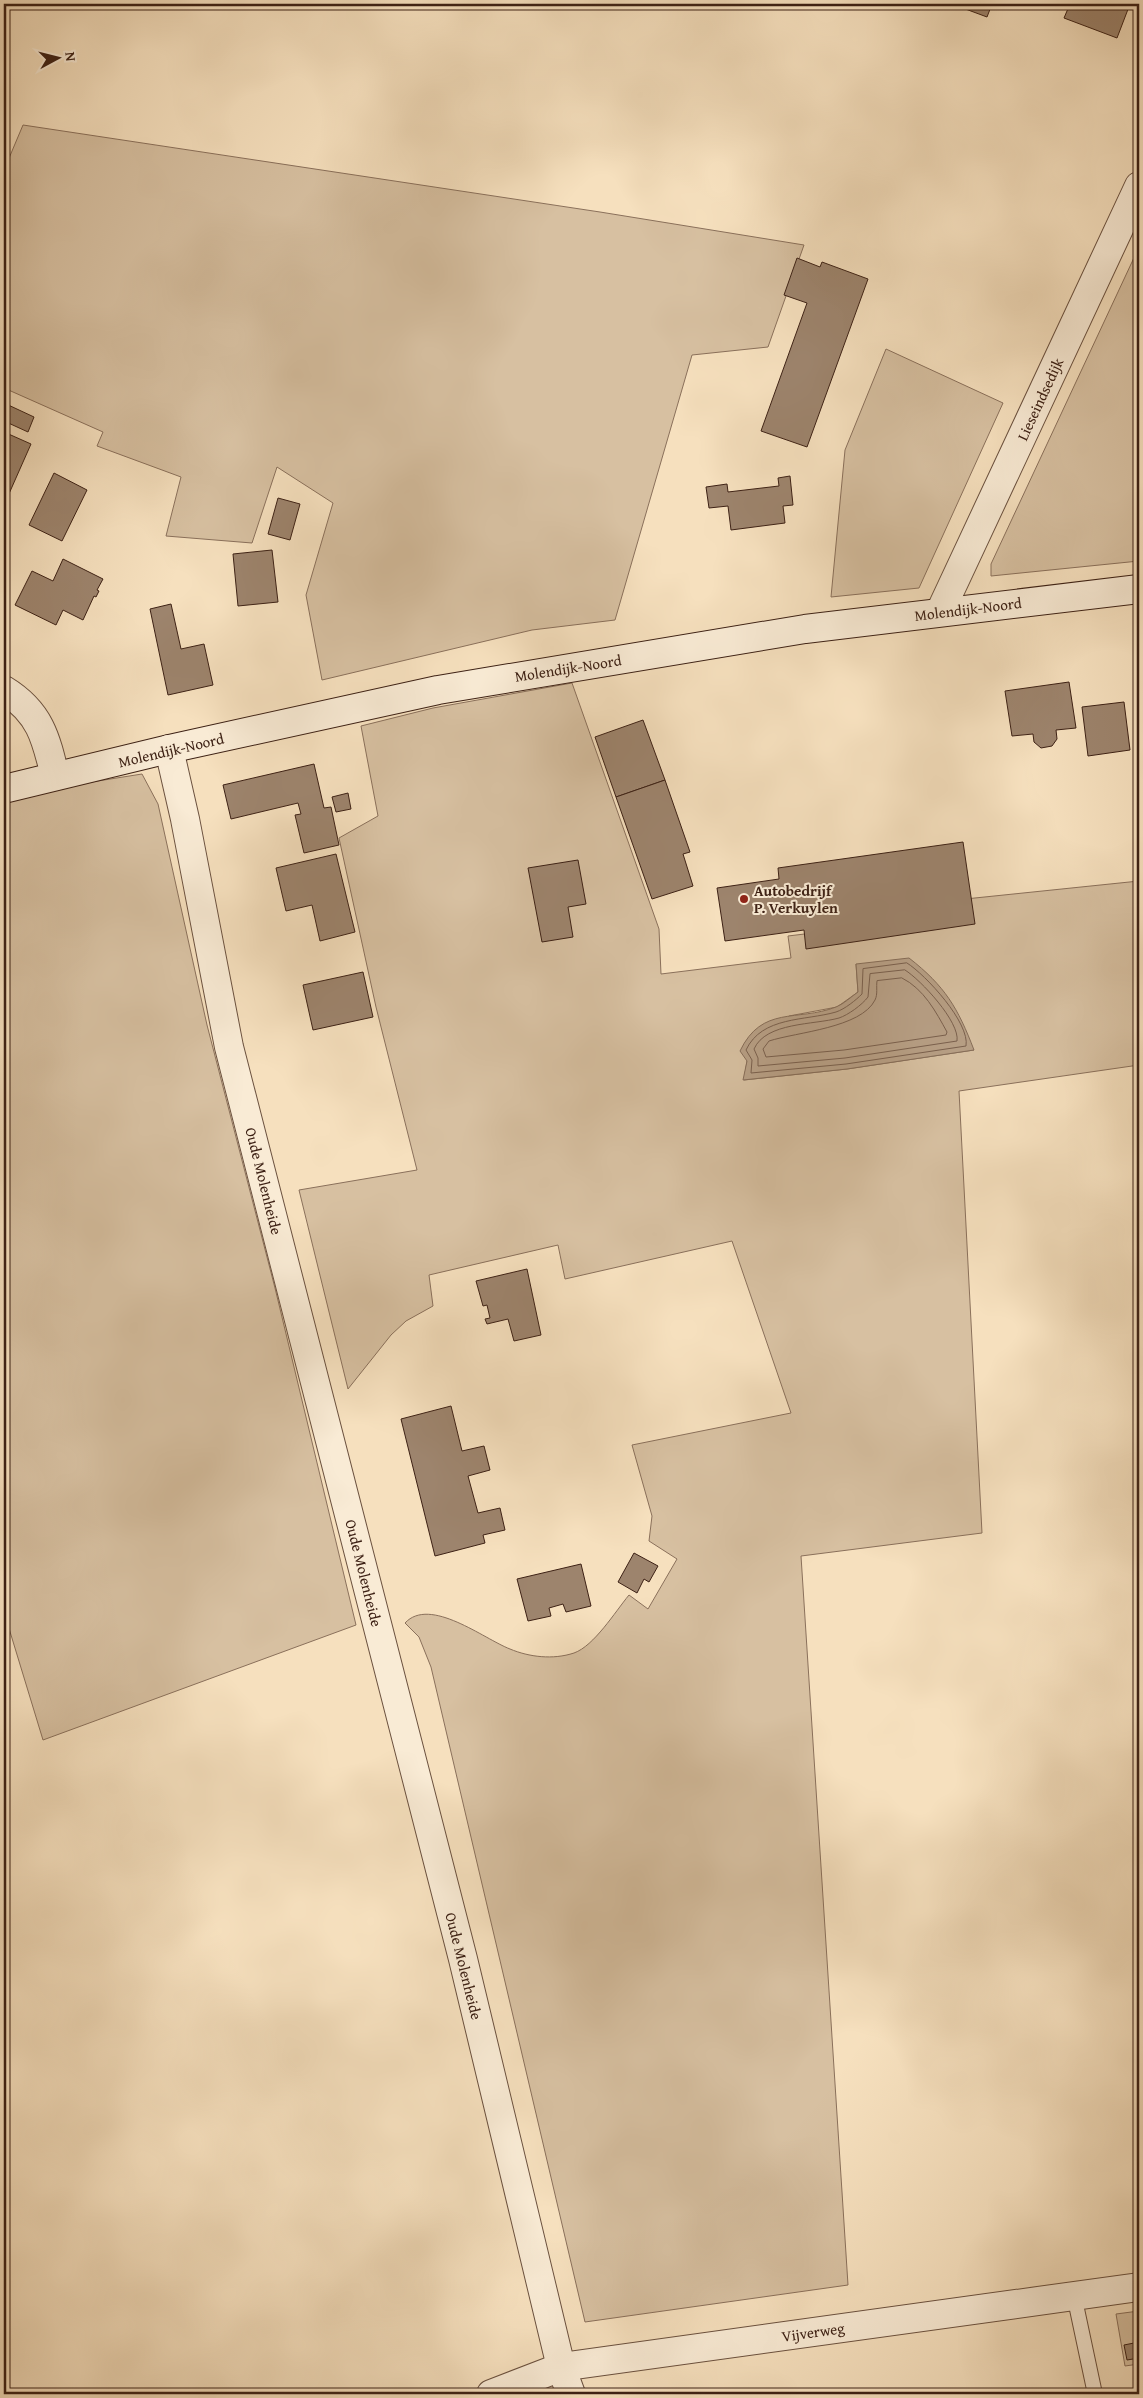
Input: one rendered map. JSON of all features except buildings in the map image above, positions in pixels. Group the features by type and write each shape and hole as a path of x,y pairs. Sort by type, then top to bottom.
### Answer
{"street":[{"name":"Lieseindsedijk","path":"940,612 1139,186"},
{"name":"Molendijk-Noord","path":"4,789 169,749 438,690 805,629 1139,589"},
{"path":"4,690 25,706 42,729 55,776"},
{"name":"Oude Molenheide","path":"169,749 185,820 229,1047 461,1950 561,2367 571,2394"},
{"name":"Vijverweg","path":"491,2394 561,2367 1139,2287"}],"lane":[{"path":"1074,2295 1096,2394"}],"shaded area":[{"path":"23,125 600,212 804,245 768,347 692,355 615,620 532,630 322,680 306,595 333,503 277,467 252,543 166,536 181,477 97,446 103,432 4,388 4,170"},
{"path":"1139,247 1139,561 991,576 991,564"},
{"path":"886,349 1003,403 919,588 831,597 845,450"},
{"path":"572,683 659,929 661,974 791,958 788,936 945,917 946,901 1139,881 1139,1065 959,1091 982,1533 801,1556 848,2285 585,2322 431,1667 419,1637 405,1623 416,1616 428,1614 442,1617 472,1629 510,1649 533,1656 550,1657 566,1655 582,1649 611,1619 629,1595 648,1609 677,1559 649,1541 652,1516 632,1445 791,1413 732,1241 565,1279 558,1245 429,1275 433,1306 406,1321 391,1335 348,1389 299,1190 417,1170 376,1007 339,838 378,816 361,726 433,708","holes":["856,964 974,1050 847,1069 744,1080 747,1061 789,1016 837,1007 858,992"]},
{"path":"142,774 158,804 207,1025 275,1288 356,1625 43,1740 4,1612 4,800 85,783"},
{"path":"1139,2311 1139,2364 1125,2366 1116,2314"}],"water":[{"path":"909,958 932,978 949,999 962,1022 974,1050 847,1069 743,1080 747,1061 740,1051 749,1037 759,1027 782,1017 822,1011 842,1004 858,992 856,964"}],"place":[{"name":"Autobedrijf P. Verkuylen","path":"744,899"}]}
